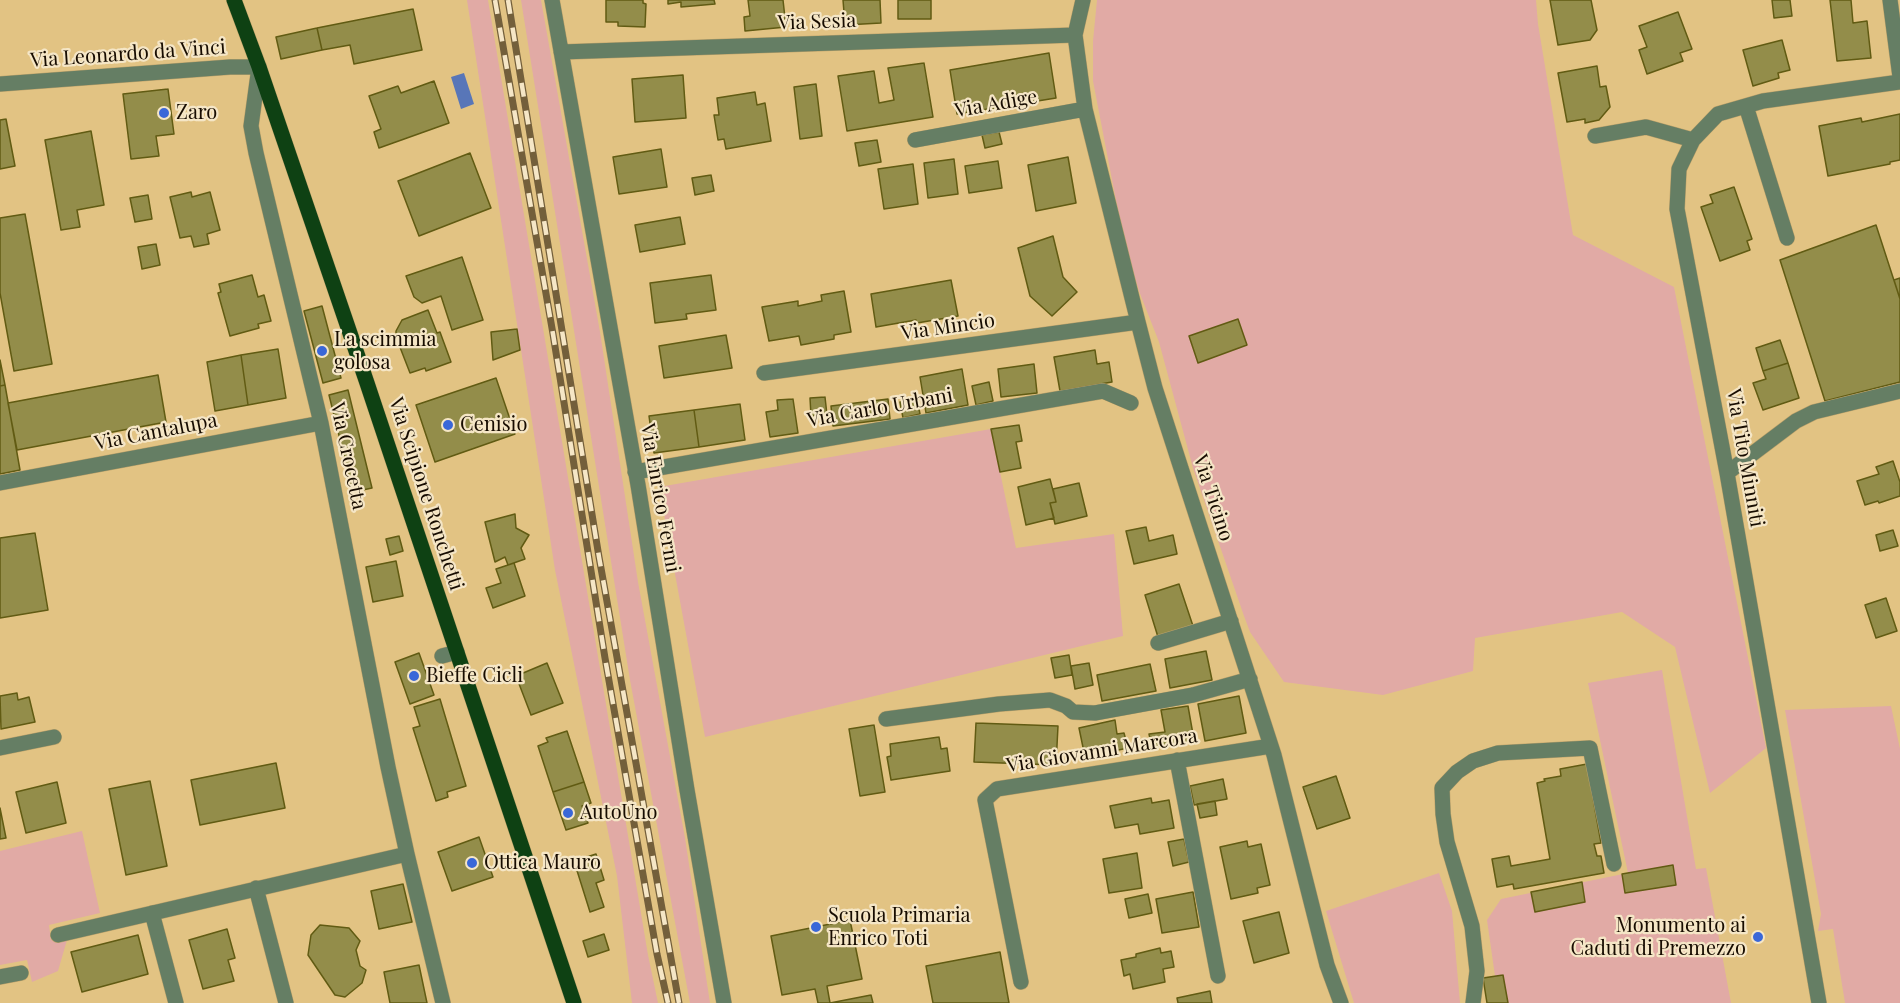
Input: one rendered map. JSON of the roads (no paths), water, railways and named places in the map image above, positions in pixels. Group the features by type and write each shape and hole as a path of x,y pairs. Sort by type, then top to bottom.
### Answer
{"main road":[{"name":"Via Scipione Ronchetti","path":"234,0 259,68 449,654 574,1003"}],"street":[{"name":"Via Enrico Fermi","path":"552,0 635,472 724,1003"},
{"name":"Via Ticino","path":"1083,0 1075,35 1085,109 1138,322 1155,388 1271,746 1327,965 1341,1003"},
{"path":"1890,0 1900,77"},
{"name":"Via Sesia","path":"561,52 1075,35"},
{"name":"Via Leonardo da Vinci","path":"0,84 230,67 259,68"},
{"name":"Via Crocetta","path":"259,68 251,126 321,423 407,855 443,1003"},
{"name":"Via Tito Minniti","path":"1819,1003 1727,473 1677,209 1679,169 1694,140 1718,114 1763,101 1900,82"},
{"path":"1746,106 1787,238"},
{"name":"Via Adige","path":"915,140 1085,109"},
{"path":"1595,136 1646,127 1694,140"},
{"name":"Via Mincio","path":"764,374 1138,322"},
{"name":"Via Carlo Urbani","path":"635,472 1103,391 1131,402"},
{"path":"1727,473 1786,428 1814,412 1900,391"},
{"name":"Via Cantalupa","path":"0,483 321,423"},
{"path":"1158,643 1231,621"},
{"path":"886,719 999,704 1050,700 1066,706 1073,712 1095,714 1192,695 1250,679"},
{"path":"0,748 54,737"},
{"name":"Via Giovanni Marcora","path":"1021,982 985,800 997,789 1271,746"},
{"path":"1473,1003 1477,972 1472,926 1447,842 1443,814 1442,788 1457,772 1473,761 1498,753 1590,748 1614,864"},
{"path":"1177,760 1218,976"},
{"path":"58,935 407,855"},
{"path":"256,888 286,1003"},
{"path":"152,913 176,1003"},
{"path":"0,977 21,973"}],"water":[{"path":"464,73 474,104 461,109 451,77"}],"railway":[{"path":"495,0 553,334 605,658 657,954 668,1003"},
{"path":"508,0 599,557 679,1003"}],"place":[{"name":"Zaro","path":"164,113"},
{"name":"La scimmia golosa","path":"322,351"},
{"name":"Cenisio","path":"448,425"},
{"name":"Bieffe Cicli","path":"414,676"},
{"name":"AutoUno","path":"568,813"},
{"name":"Ottica Mauro","path":"472,863"},
{"name":"Scuola Primaria Enrico Toti","path":"816,927"},
{"name":"Monumento ai Caduti di Premezzo","path":"1758,937"}]}
